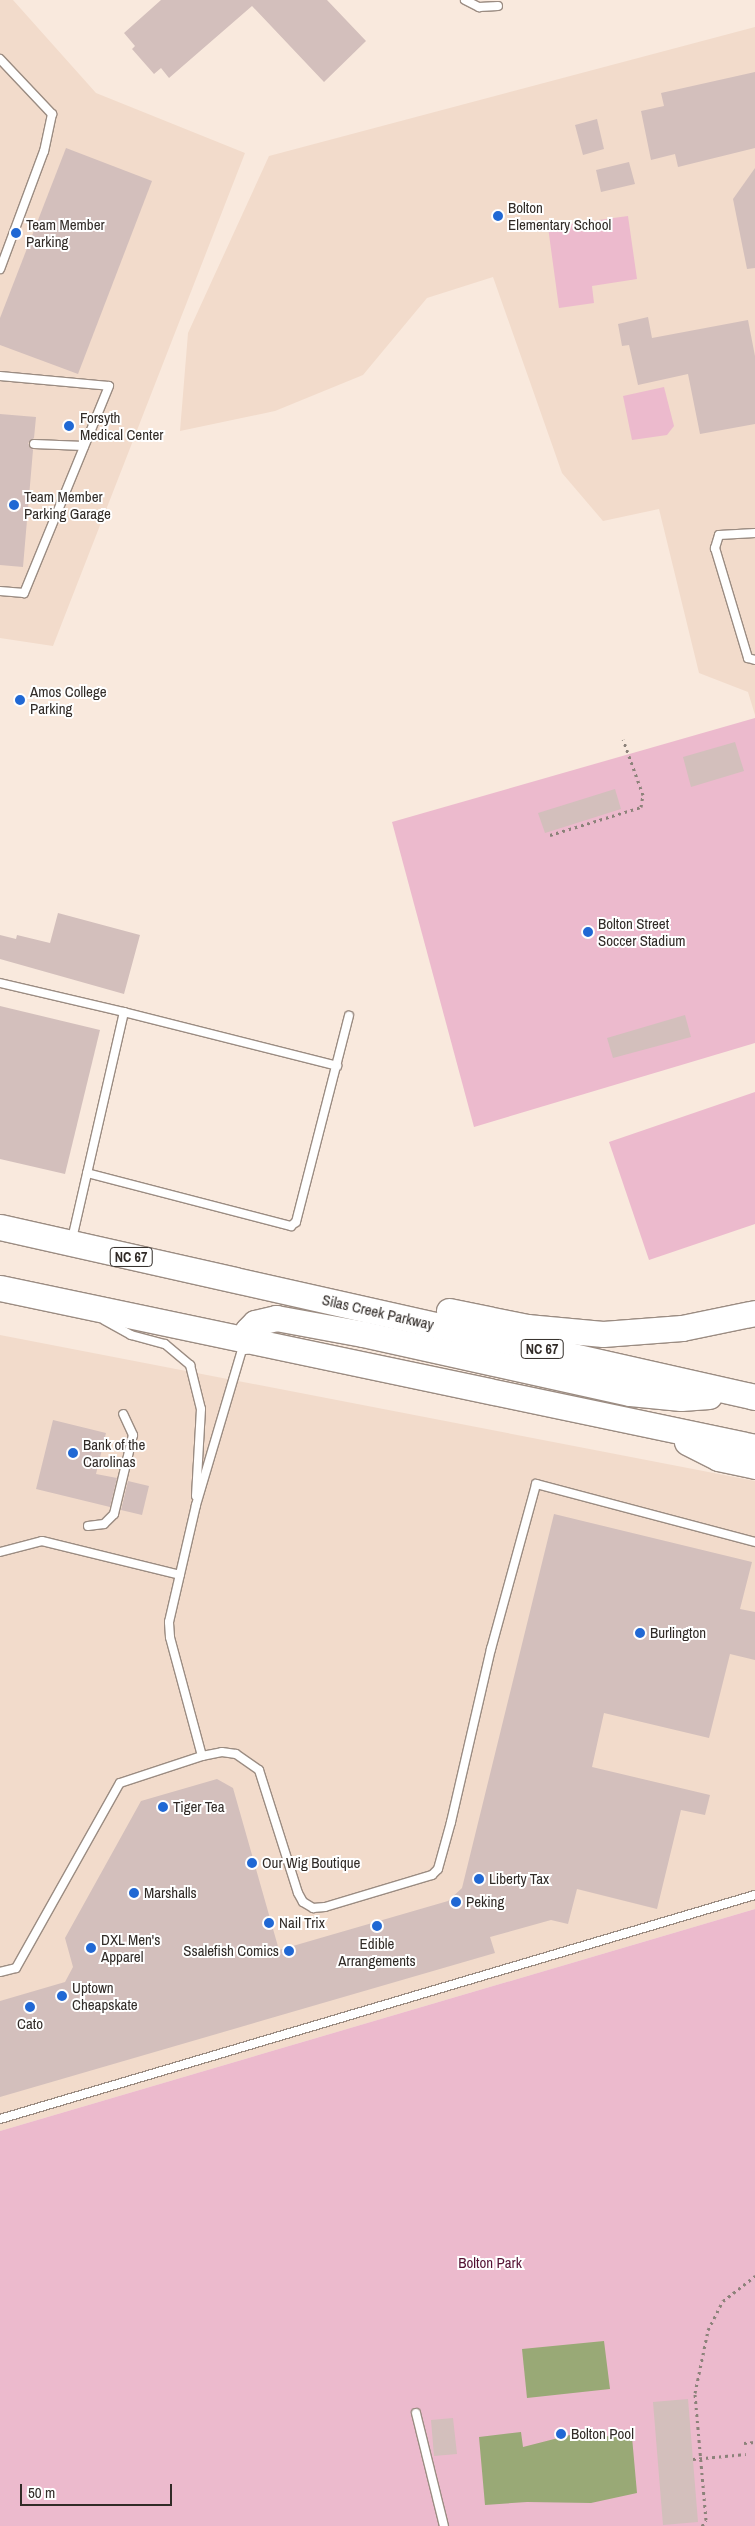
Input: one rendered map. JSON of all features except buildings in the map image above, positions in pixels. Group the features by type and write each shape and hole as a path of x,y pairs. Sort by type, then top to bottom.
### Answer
{"main road":[{"name":"Silas Creek Parkway","path":"0,1227 747,1396"},
{"path":"0,1288 82,1307 496,1391 657,1428 755,1447"},
{"path":"329,1301 432,1307 527,1327 603,1334 682,1328 755,1313"},
{"path":"244,1341 248,1330 255,1323 276,1318 363,1334 630,1393 681,1398 747,1396"},
{"path":"657,1428 718,1458 755,1466"}],"lane":[{"path":"465,0 479,7 498,6"},
{"path":"0,59 52,114 44,151 0,269"},
{"path":"0,376 109,386 24,593 0,591"},
{"path":"34,444 84,446"},
{"path":"755,533 719,535 715,548 748,658 755,660"},
{"path":"0,983 337,1066"},
{"path":"71,1243 124,1012"},
{"path":"87,1174 291,1226 296,1222 349,1016"},
{"path":"82,1307 131,1335 165,1344 190,1365 199,1392 201,1409 196,1505"},
{"path":"202,1756 170,1637 171,1608 196,1505 244,1341"},
{"path":"88,1526 104,1524 114,1514 133,1435 123,1414"},
{"path":"0,1972 16,1968 120,1783 202,1756 222,1752 236,1754 259,1770 298,1893 303,1902 313,1908 324,1907 432,1875 438,1869 452,1822 491,1650 536,1484 755,1542"},
{"path":"0,1552 42,1541 180,1575"},
{"path":"0,2119 755,1895"},
{"path":"416,2414 444,2526"}],"path":[{"path":"550,835 634,810 643,804 630,752 623,739"},
{"path":"702,2526 706,2520 695,2393 708,2330 723,2302 755,2276"},
{"path":"744,2443 755,2442"},
{"path":"693,2459 746,2454"}],"shaded area":[{"name":"Forsyth Medical Center","path":"0,0 13,0 96,93 245,153 53,646 0,638"},
{"name":"Bolton Elementary School","path":"755,27 755,715 748,692 699,673 659,509 603,521 562,473 493,277 427,298 363,375 275,411 180,431 188,333 269,156"},
{"path":"0,1335 755,1481 755,1909 0,2131"},
{"path":"604,2341 610,2389 527,2398 522,2349"},
{"path":"521,2432 523,2447 570,2435 632,2437 637,2493 591,2503 527,2502 485,2505 479,2437"}],"green space":[{"path":"628,216 637,279 592,286 594,303 559,308 548,227"},
{"path":"664,387 674,426 667,435 632,440 623,396"},
{"name":"Bolton Street Soccer Stadium","path":"755,718 755,1043 474,1127 392,822"},
{"path":"755,1092 755,1224 649,1260 609,1142"},
{"name":"Bolton Park","path":"755,1909 755,2526 0,2526 0,2131"}],"place":[{"name":"Bolton Elementary School","path":"498,216"},
{"name":"Team Member Parking","path":"16,233"},
{"name":"Forsyth Medical Center","path":"69,426"},
{"name":"Team Member Parking Garage","path":"14,505"},
{"name":"Amos College Parking","path":"20,700"},
{"name":"Bolton Street Soccer Stadium","path":"588,932"},
{"name":"Bank of the Carolinas","path":"73,1453"},
{"name":"Burlington","path":"640,1633"},
{"name":"Tiger Tea","path":"163,1807"},
{"name":"Our Wig Boutique","path":"252,1863"},
{"name":"Liberty Tax","path":"479,1879"},
{"name":"Marshalls","path":"134,1893"},
{"name":"Peking","path":"456,1902"},
{"name":"Nail Trix","path":"269,1923"},
{"name":"Edible Arrangements","path":"377,1926"},
{"name":"DXL Men's Apparel","path":"91,1948"},
{"name":"Ssalefish Comics","path":"289,1951"},
{"name":"Uptown Cheapskate","path":"62,1996"},
{"name":"Cato","path":"30,2007"},
{"name":"Bolton Pool","path":"561,2434"}]}
